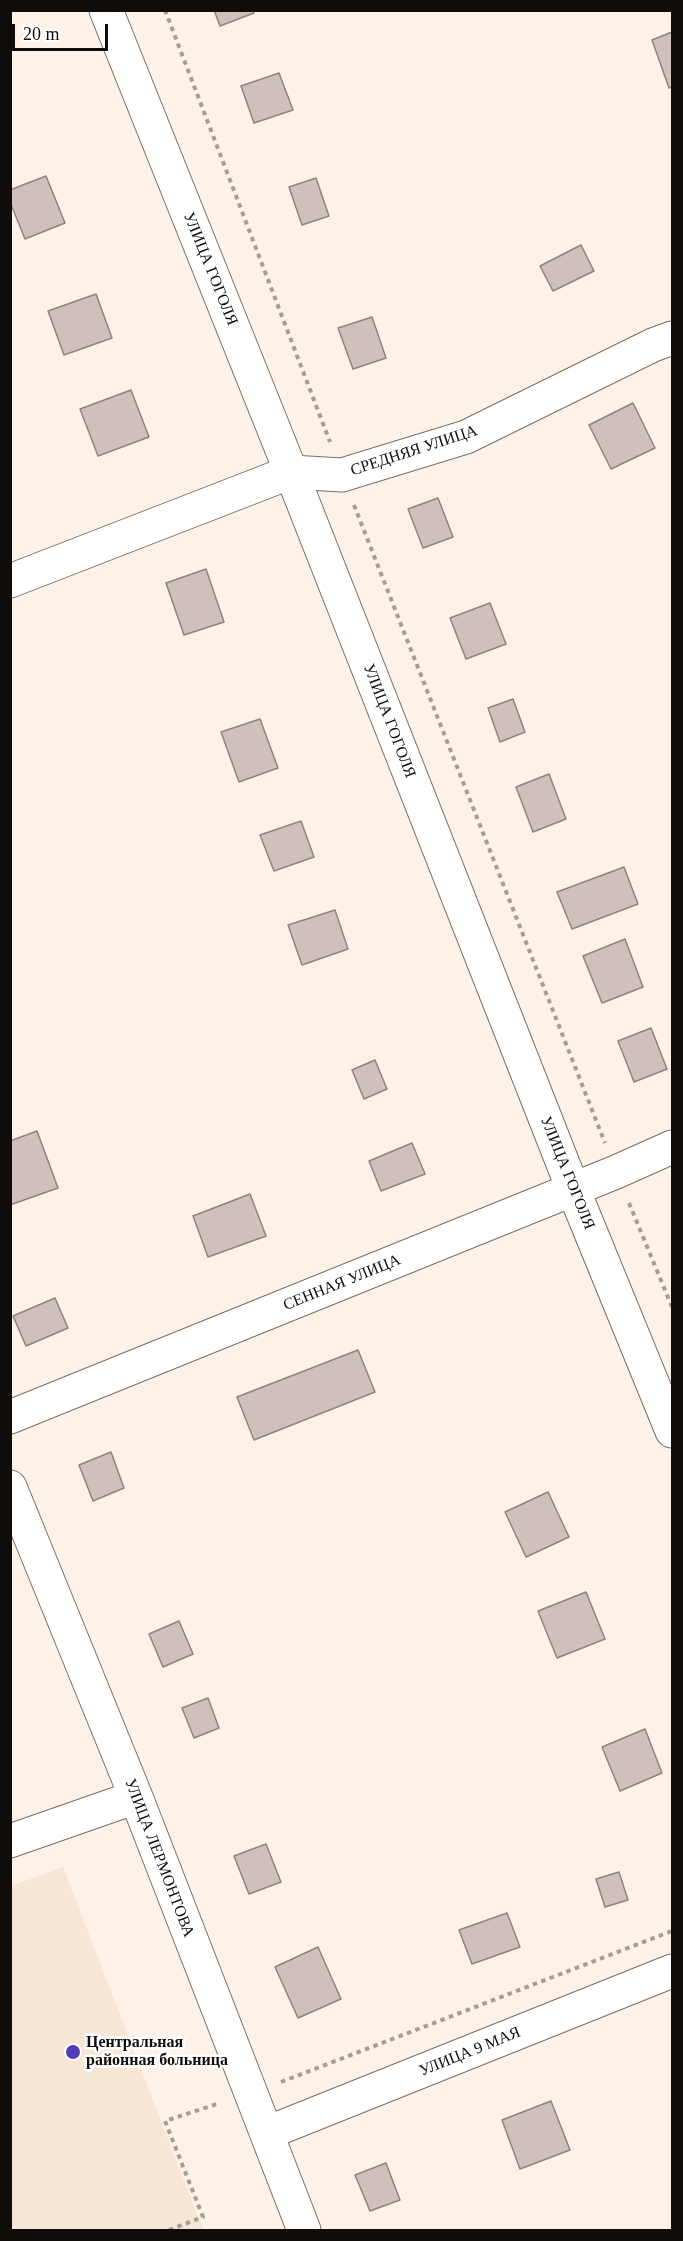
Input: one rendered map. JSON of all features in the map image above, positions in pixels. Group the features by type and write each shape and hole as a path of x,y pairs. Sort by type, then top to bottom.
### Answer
{"street":[{"name":"УЛИЦА ГОГОЛЯ","path":"106,10 291,472 573,1189 672,1431"},
{"name":"СРЕДНЯЯ УЛИЦА","path":"10,581 291,472 342,475 466,437 672,338"},
{"name":"СЕННАЯ УЛИЦА","path":"10,1417 616,1172 672,1147"},
{"name":"УЛИЦА ЛЕРМОНТОВА","path":"10,1487 136,1797 304,2230"},
{"path":"10,1841 136,1797"},
{"name":"УЛИЦА 9 МАЯ","path":"267,2133 672,1971"}],"path":[{"path":"165,10 342,475 616,1172 672,1307"},
{"path":"169,2230 203,2217 165,2121 251,2094 672,1931"},
{"path":"189,2223 192,2230"}],"shaded area":[{"name":"Центральная районная больница","path":"63,1867 204,2230 11,2230 11,1886"}],"building":[{"path":"214,10 253,10 254,13 220,26"},
{"path":"672,32 672,87 669,88 652,40"},
{"path":"279,73 293,110 254,123 241,86"},
{"path":"46,176 65,223 25,239 10,202 10,190"},
{"path":"316,178 329,216 302,225 289,187"},
{"path":"581,245 594,271 553,291 540,266"},
{"path":"96,294 112,338 64,355 48,311"},
{"path":"372,317 386,358 353,369 338,328"},
{"path":"131,390 149,437 98,456 80,409"},
{"path":"633,403 655,448 611,469 589,425"},
{"path":"438,498 453,537 423,548 408,509"},
{"path":"206,569 224,622 184,635 166,583"},
{"path":"490,603 506,644 466,659 450,618"},
{"path":"513,699 525,732 500,742 488,708"},
{"path":"260,719 278,768 239,782 221,732"},
{"path":"549,774 566,819 533,832 516,787"},
{"path":"301,821 314,857 274,871 260,835"},
{"path":"624,867 638,904 572,929 557,892"},
{"path":"335,910 348,949 302,965 288,925"},
{"path":"625,939 643,987 602,1003 583,956"},
{"path":"651,1028 667,1069 634,1082 618,1041"},
{"path":"375,1060 387,1089 364,1099 352,1070"},
{"path":"37,1131 58,1188 10,1205 10,1141"},
{"path":"412,1143 425,1174 381,1191 369,1161"},
{"path":"250,1194 266,1236 208,1257 193,1216"},
{"path":"55,1298 68,1328 26,1346 13,1316"},
{"path":"358,1350 375,1392 254,1440 237,1397"},
{"path":"111,1452 124,1488 93,1501 79,1465"},
{"path":"548,1492 569,1537 526,1557 505,1512"},
{"path":"586,1592 605,1639 557,1658 538,1611"},
{"path":"179,1621 193,1654 163,1667 149,1634"},
{"path":"208,1698 219,1728 194,1738 182,1708"},
{"path":"645,1729 662,1773 620,1791 602,1747"},
{"path":"266,1844 281,1882 249,1894 234,1856"},
{"path":"619,1872 628,1900 605,1907 596,1879"},
{"path":"507,1913 520,1947 472,1964 459,1930"},
{"path":"318,1947 341,1999 298,2018 275,1967"},
{"path":"551,2101 570,2150 520,2169 502,2120"},
{"path":"386,2163 400,2200 370,2211 355,2175"}],"place":[{"name":"Центральная районная больница","path":"73,2052"}]}
